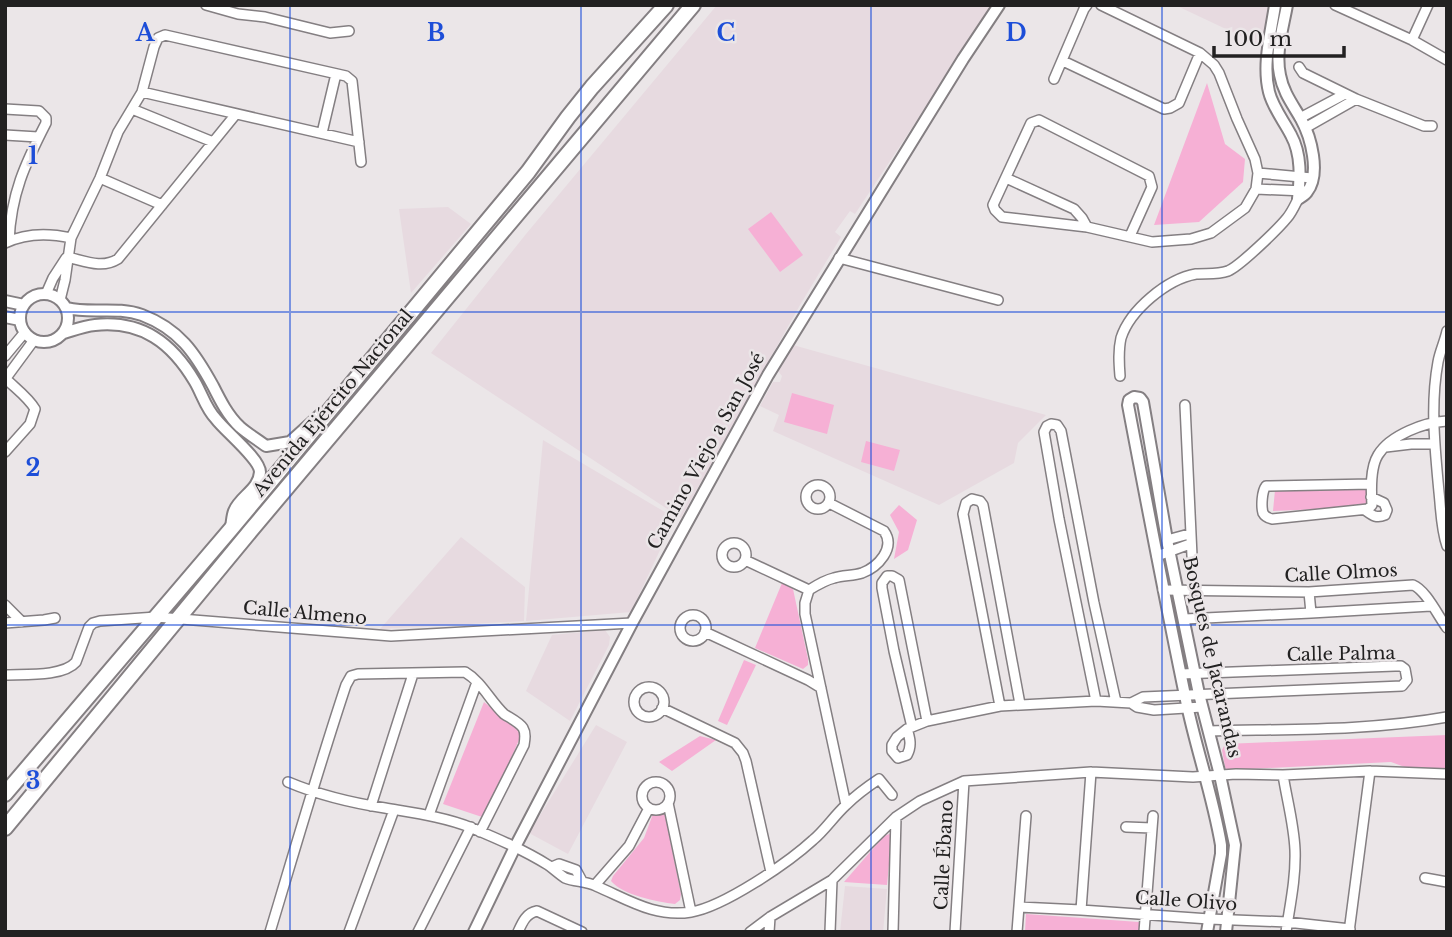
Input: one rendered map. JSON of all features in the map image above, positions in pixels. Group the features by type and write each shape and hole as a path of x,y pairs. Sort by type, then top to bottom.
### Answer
{"main road":[{"name":"Avenida Ejército Nacional","path":"5,794 231,529 528,172 592,87 666,5"},
{"name":"Avenida Ejército Nacional","path":"5,828 693,5"},
{"path":"520,212 512,204 512,198 528,172"},
{"path":"484,254 497,216 496,208"}],"street":[{"path":"206,5 330,33 349,31"},
{"name":"Camino Viejo a San José","path":"474,932 515,847 632,623 768,375 999,5"},
{"path":"1101,5 1200,52 1214,65 1255,159 1258,173 1256,189 1245,208 1211,233 1191,239 1152,242 1087,227 1002,217 993,205 1031,123 1039,120 1149,176 1152,187 1130,236"},
{"path":"1275,5 1267,59 1268,88 1272,101 1293,138 1306,178"},
{"path":"1120,376 1119,356 1125,328 1148,300 1183,278 1195,274 1228,271 1239,264 1289,216 1302,194 1313,155 1303,123 1285,93 1279,75 1279,48 1287,5"},
{"path":"1335,5 1412,40 1447,60"},
{"path":"1412,40 1428,5"},
{"path":"1054,79 1086,7"},
{"path":"332,407 317,416 290,442 266,446 239,426 221,403 202,366 172,330 143,315 127,311 79,312 64,304 53,296 46,294 37,295 24,305 20,320 24,332 34,340 50,342 64,333 68,321 64,304 71,238 100,178 118,132 142,92 158,38 165,35 346,76 352,81 361,162"},
{"path":"1063,61 1164,109 1179,103 1200,52"},
{"path":"1299,67 1303,73 1356,99 1424,127 1432,127"},
{"path":"322,133 336,74"},
{"path":"142,92 359,142"},
{"path":"1303,123 1345,94"},
{"path":"1303,123 1356,99"},
{"path":"5,109 39,111 46,118 9,202 7,242"},
{"path":"132,109 213,142"},
{"path":"67,257 96,264 110,264 118,259 236,114"},
{"path":"5,135 38,137"},
{"path":"1258,173 1306,178"},
{"path":"1006,177 1074,209 1087,227"},
{"path":"100,178 162,205"},
{"path":"1256,189 1302,194"},
{"path":"7,242 19,236 34,235 57,234 71,238"},
{"path":"46,294 67,257"},
{"path":"839,258 998,300"},
{"path":"5,301 24,305"},
{"path":"5,317 20,320"},
{"path":"64,333 93,325 115,324 133,328 165,342 179,358 213,416 258,464 260,472 257,484 235,510 231,529"},
{"path":"165,342 172,330"},
{"path":"1447,331 1434,422 1434,444 1447,546"},
{"path":"5,356 24,332"},
{"path":"5,452 30,424 35,410 6,378 34,340"},
{"name":"Bosques de Jacarandas","path":"1143,485 1128,405 1129,400 1134,397 1143,402 1199,694 1235,845 1226,926"},
{"path":"1185,405 1192,556"},
{"path":"1371,484 1266,486 1263,490 1263,512 1272,519 1365,510 1371,507 1371,484 1377,457 1385,447 1410,431 1434,422 1447,421"},
{"path":"1097,701 1076,607 1044,432 1051,424 1057,425 1061,430 1116,702"},
{"path":"1410,431 1411,444"},
{"path":"253,457 260,453 262,444"},
{"path":"1385,447 1434,444"},
{"path":"1157,482 1143,485 1185,695 1219,835 1221,854 1207,932"},
{"path":"1365,510 1374,517 1385,515 1387,510 1384,503 1371,497"},
{"path":"1000,706 963,514 966,503 972,499 980,501 982,505 1020,704"},
{"path":"829,503 884,531 888,547 880,561 870,569 820,583 809,590 805,603 805,614 846,805"},
{"path":"1059,519 1077,515"},
{"path":"1157,556 1169,546 1190,539"},
{"path":"745,561 809,590"},
{"path":"927,721 899,580 887,576 882,588 909,728 927,721 1020,704 1097,701 1130,703 1154,710 1202,707"},
{"name":"Calle Olmos","path":"1163,590 1310,592 1413,585 1424,592 1431,606"},
{"path":"1310,592 1311,613"},
{"path":"981,601 999,597"},
{"path":"1076,607 1094,603"},
{"path":"5,605 22,622"},
{"path":"1185,619 1431,606 1447,628"},
{"name":"Calle Almeno","path":"5,675 67,670 76,662 85,634 93,623 100,621 156,617 391,636 632,623"},
{"path":"5,623 55,618"},
{"path":"705,632 821,688"},
{"path":"894,651 911,646"},
{"name":"Calle Palma","path":"1130,703 1143,697 1402,686 1406,682 1407,674 1403,667 1395,666 1181,674"},
{"path":"1302,670 1303,690"},
{"path":"270,932 325,747 351,676 465,672 494,703 523,728 524,745 418,932"},
{"path":"371,806 413,674"},
{"path":"429,815 477,682"},
{"path":"662,708 739,747 746,761 771,872"},
{"path":"1209,731 1360,727 1447,718"},
{"path":"750,932 832,880 896,817 920,801 964,781 1091,772 1193,777 1370,771 1447,774"},
{"path":"1350,930 1370,771"},
{"path":"1081,910 1091,772"},
{"path":"1283,775 1295,853 1287,927"},
{"path":"288,782 313,792 371,806 429,815 475,830 552,867 559,864 576,870 582,881 627,902 649,910 669,912 691,912 715,904 771,872 813,840 861,791 879,779 892,795"},
{"name":"Calle Ébano","path":"955,932 964,781"},
{"path":"668,803 657,810 649,808 642,796 645,787 653,782 662,783 670,794 668,803 691,912"},
{"path":"595,885 629,846 649,808"},
{"path":"349,932 394,810"},
{"path":"1017,932 1026,816"},
{"path":"1144,932 1153,816"},
{"path":"893,932 896,817"},
{"path":"1126,827 1152,828"},
{"path":"1425,878 1447,882"},
{"path":"830,932 832,880"},
{"name":"Calle Olivo","path":"1019,907 1209,919 1226,926 1350,930"},
{"path":"518,932 524,920 537,911 569,929 582,932"},
{"path":"769,932 770,917"}],"shaded area":[{"path":"717,5 993,5 855,214 850,211 835,232 841,237 681,518 431,353 526,234"},
{"path":"1175,5 1271,5 1264,47"},
{"path":"1207,83 1225,144 1245,159 1243,182 1199,222 1154,225"},
{"path":"448,207 471,224 411,293 399,209"},
{"path":"771,212 803,255 780,272 748,229"},
{"path":"793,345 1046,415 1018,443 1014,463 939,505 773,431 779,415 760,406 773,382 780,382 782,376 778,371"},
{"path":"792,393 834,405 827,434 784,422"},
{"path":"543,440 675,518 631,612 526,621"},
{"path":"866,441 900,450 894,471 861,462"},
{"path":"1368,488 1370,507 1273,511 1275,490"},
{"path":"899,505 917,520 908,550 894,559 899,532 890,515"},
{"path":"461,537 525,587 524,621 380,629"},
{"path":"782,583 793,589 808,659 808,665 803,669 755,648"},
{"path":"605,630 610,637 609,645 570,721 526,691 552,635"},
{"path":"744,660 756,665 727,725 718,721"},
{"path":"484,702 522,733 485,818 443,804"},
{"path":"596,725 627,742 568,854 529,833"},
{"path":"1447,735 1447,768 1413,770 1391,762 1227,770 1222,750 1225,744"},
{"path":"700,736 716,740 672,771 659,762"},
{"path":"660,812 665,815 681,894 680,900 675,904 632,894 611,881 644,838 653,814"},
{"path":"892,833 887,885 844,882 884,836"},
{"path":"845,886 887,889 883,932 840,932"},
{"path":"1026,914 1139,922 1139,932 1025,932"}]}
